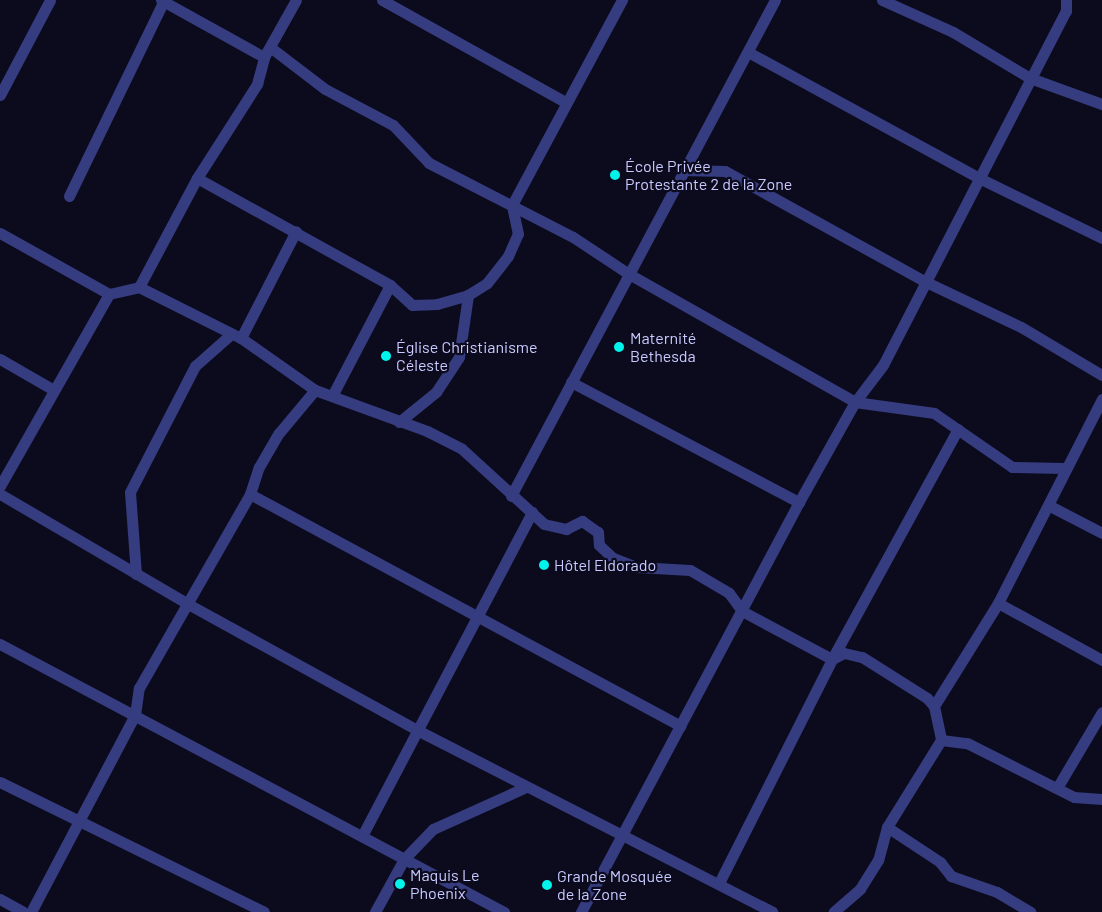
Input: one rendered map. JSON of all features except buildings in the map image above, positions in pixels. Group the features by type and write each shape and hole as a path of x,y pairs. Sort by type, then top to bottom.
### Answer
{"street":[{"path":"0,95 50,0"},
{"path":"68,196 162,0 264,57"},
{"path":"140,287 197,178 257,84 264,57 296,0"},
{"path":"382,0 565,102"},
{"path":"197,178 296,231 390,285 412,305 437,304 468,294 487,282 508,256 518,234 512,205 565,102 622,0"},
{"path":"511,496 629,274 681,170 748,52 775,0"},
{"path":"882,0 953,32 1030,78 1102,104"},
{"path":"581,912 799,502 855,402 883,365 924,281 1066,11 1066,0"},
{"path":"270,46 325,89 393,126 429,163 573,237 629,274 855,402 927,411 958,429 1012,467 1063,468"},
{"path":"748,52 979,178 1102,238"},
{"path":"681,170 725,171 924,281 1021,327 1102,375"},
{"path":"136,574 130,492 195,366 235,336 296,231"},
{"path":"0,233 108,294 140,287 235,336 315,390 399,422 462,449 511,496 544,524 566,529 582,521 598,532 599,545 613,558 637,567 690,570 729,593 742,612 832,659"},
{"path":"332,396 390,285"},
{"path":"0,486 108,294"},
{"path":"399,422 436,392 459,357 468,294"},
{"path":"0,359 54,390"},
{"path":"571,382 799,502"},
{"path":"31,912 135,715 139,688 250,494 279,432 315,390"},
{"path":"934,706 998,604 1050,506 1063,468 1102,399"},
{"path":"719,884 832,659 958,429"},
{"path":"0,494 188,604 417,730 772,912"},
{"path":"250,494 477,619 680,726"},
{"path":"1050,506 1102,534"},
{"path":"362,836 532,512"},
{"path":"998,604 1102,660"},
{"path":"0,644 504,912"},
{"path":"832,659 844,653 862,657 908,684 934,706 941,740 887,827 878,860 849,902 834,912"},
{"path":"1057,788 1102,712"},
{"path":"941,740 967,743 1074,796 1102,799"},
{"path":"0,782 80,818 264,912"},
{"path":"375,912 404,859 433,829 526,787"},
{"path":"887,827 940,862 951,876 997,892 1030,912"},
{"path":"0,899 24,912"}],"place":[{"name":"École Privée Protestante 2 de la Zone","path":"615,175"},
{"name":"Maternité Bethesda","path":"619,347"},
{"name":"Église Christianisme Céleste","path":"386,356"},
{"name":"Hôtel Eldorado","path":"544,565"},
{"name":"Maquis Le Phoenix","path":"400,884"},
{"name":"Grande Mosquée de la Zone","path":"547,885"}]}
